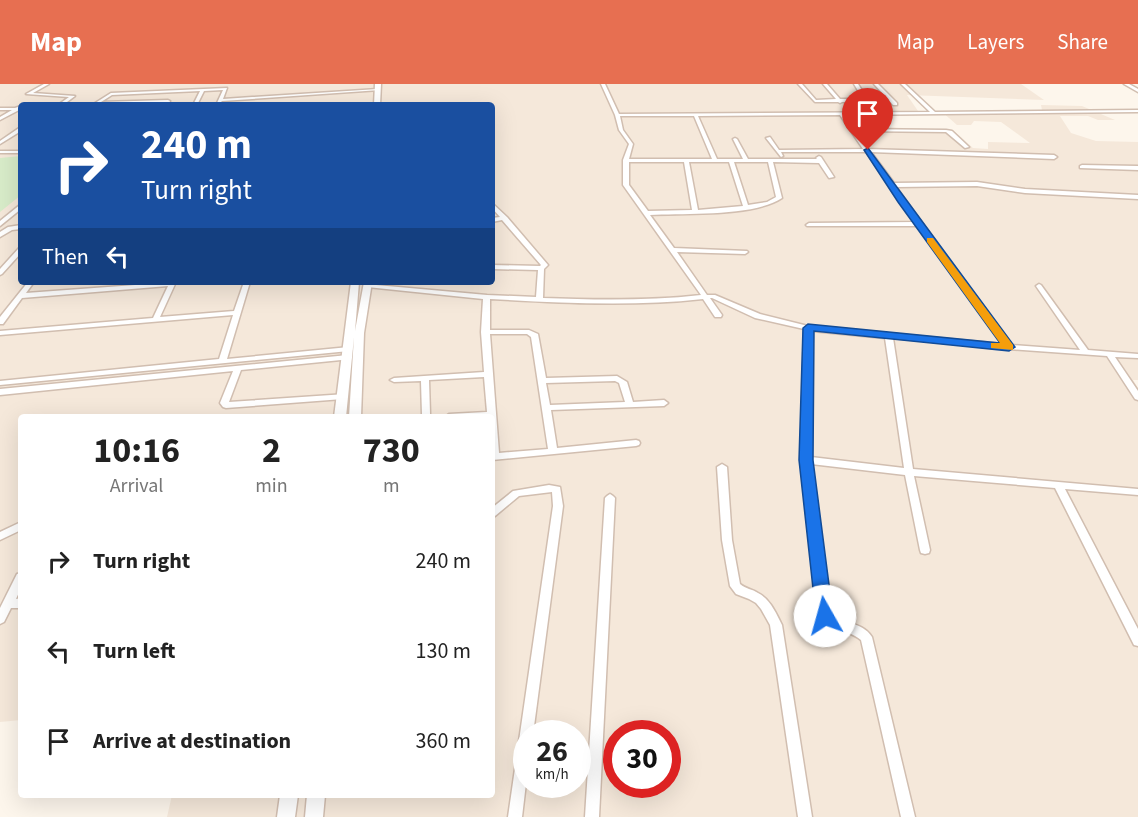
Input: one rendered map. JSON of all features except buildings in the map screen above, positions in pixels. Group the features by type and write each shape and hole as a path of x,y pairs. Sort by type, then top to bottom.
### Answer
{"street":[{"path":"47,84 28,94 73,96 64,102"},
{"path":"197,102 212,84"},
{"path":"384,102 385,84"},
{"path":"603,84 621,130 631,144 626,160 626,184 718,315"},
{"path":"800,84 815,101 866,100 856,84"},
{"path":"825,84 840,102"},
{"path":"876,84 895,104"},
{"path":"903,84 934,113"},
{"path":"1126,84 1138,91"},
{"path":"220,102 378,87 377,102"},
{"path":"98,102 113,94 227,90 220,102"},
{"path":"33,100 42,95"},
{"path":"308,102 310,95"},
{"path":"264,102 266,98"},
{"path":"829,102 868,150 918,224 1009,347"},
{"path":"0,110 18,108"},
{"path":"0,119 18,109"},
{"path":"617,115 1138,111"},
{"path":"695,114 715,160"},
{"path":"852,130 946,131 967,147"},
{"path":"0,143 18,131"},
{"path":"0,135 18,135"},
{"path":"768,138 784,160"},
{"path":"735,139 746,160"},
{"path":"815,150 831,177"},
{"path":"778,151 868,150 1054,157"},
{"path":"0,153 18,152"},
{"path":"626,160 821,161"},
{"path":"648,213 746,208 773,202 778,198 770,160"},
{"path":"686,161 695,210"},
{"path":"731,161 746,208"},
{"path":"1082,167 1138,168"},
{"path":"891,185 977,184 1024,191 1138,196"},
{"path":"0,224 18,208"},
{"path":"495,208 545,265 541,268 539,300"},
{"path":"11,214 18,213"},
{"path":"495,220 505,219"},
{"path":"809,225 918,224"},
{"path":"0,235 10,228 18,227"},
{"path":"672,250 745,252"},
{"path":"0,273 18,252"},
{"path":"495,267 541,268"},
{"path":"0,322 29,285"},
{"path":"88,290 92,285"},
{"path":"20,296 149,285"},
{"path":"156,319 172,285"},
{"path":"222,362 246,285"},
{"path":"340,414 355,285"},
{"path":"355,414 359,333 367,285"},
{"path":"376,285 487,297 614,303 718,297 768,320 808,328 1009,347 1138,356"},
{"path":"1039,286 1086,352"},
{"path":"487,297 484,332 493,414"},
{"path":"0,333 237,313"},
{"path":"808,328 806,460 825,616 833,624 854,626 866,637 908,817"},
{"path":"484,332 533,334 554,451"},
{"path":"889,336 909,472 926,550"},
{"path":"0,383 222,362 348,353"},
{"path":"0,392 238,368 348,353"},
{"path":"1109,354 1138,397"},
{"path":"238,368 225,405 343,396"},
{"path":"394,380 488,374"},
{"path":"425,378 426,414"},
{"path":"543,381 617,378 623,382 630,405"},
{"path":"546,408 664,403"},
{"path":"495,457 636,443"},
{"path":"806,460 909,472 1138,492"},
{"path":"722,467 727,540 735,586 740,592 755,596 761,601 776,626 805,817"},
{"path":"1059,486 1138,641"},
{"path":"495,510 516,493 557,489 558,506 515,817"},
{"path":"592,817 610,498"},
{"path":"0,536 18,527"},
{"path":"0,619 18,583"},
{"path":"8,604 18,603"},
{"path":"286,817 289,798"},
{"path":"314,817 316,798"}],"shaded area":[{"path":"0,84 1021,84 1044,100 907,95 918,111 917,115 867,116 878,127 953,130 973,148 988,149 988,142 1030,143 1001,122 974,121 971,125 957,125 941,111 1042,110 1041,105 1082,106 1115,120 1098,120 1088,116 1060,116 1071,133 1096,141 1138,142 1138,380 1133,380 1138,388 1138,817 167,817 171,798 495,798 495,414 18,414 18,720 0,722"}],"green space":[{"path":"18,156 18,197 0,212 0,158"}],"slow traffic":[{"path":"930,240 1009,347 995,346"}],"route":[{"path":"825,616 806,460 808,328 1009,347 901,200 868,150"}]}
